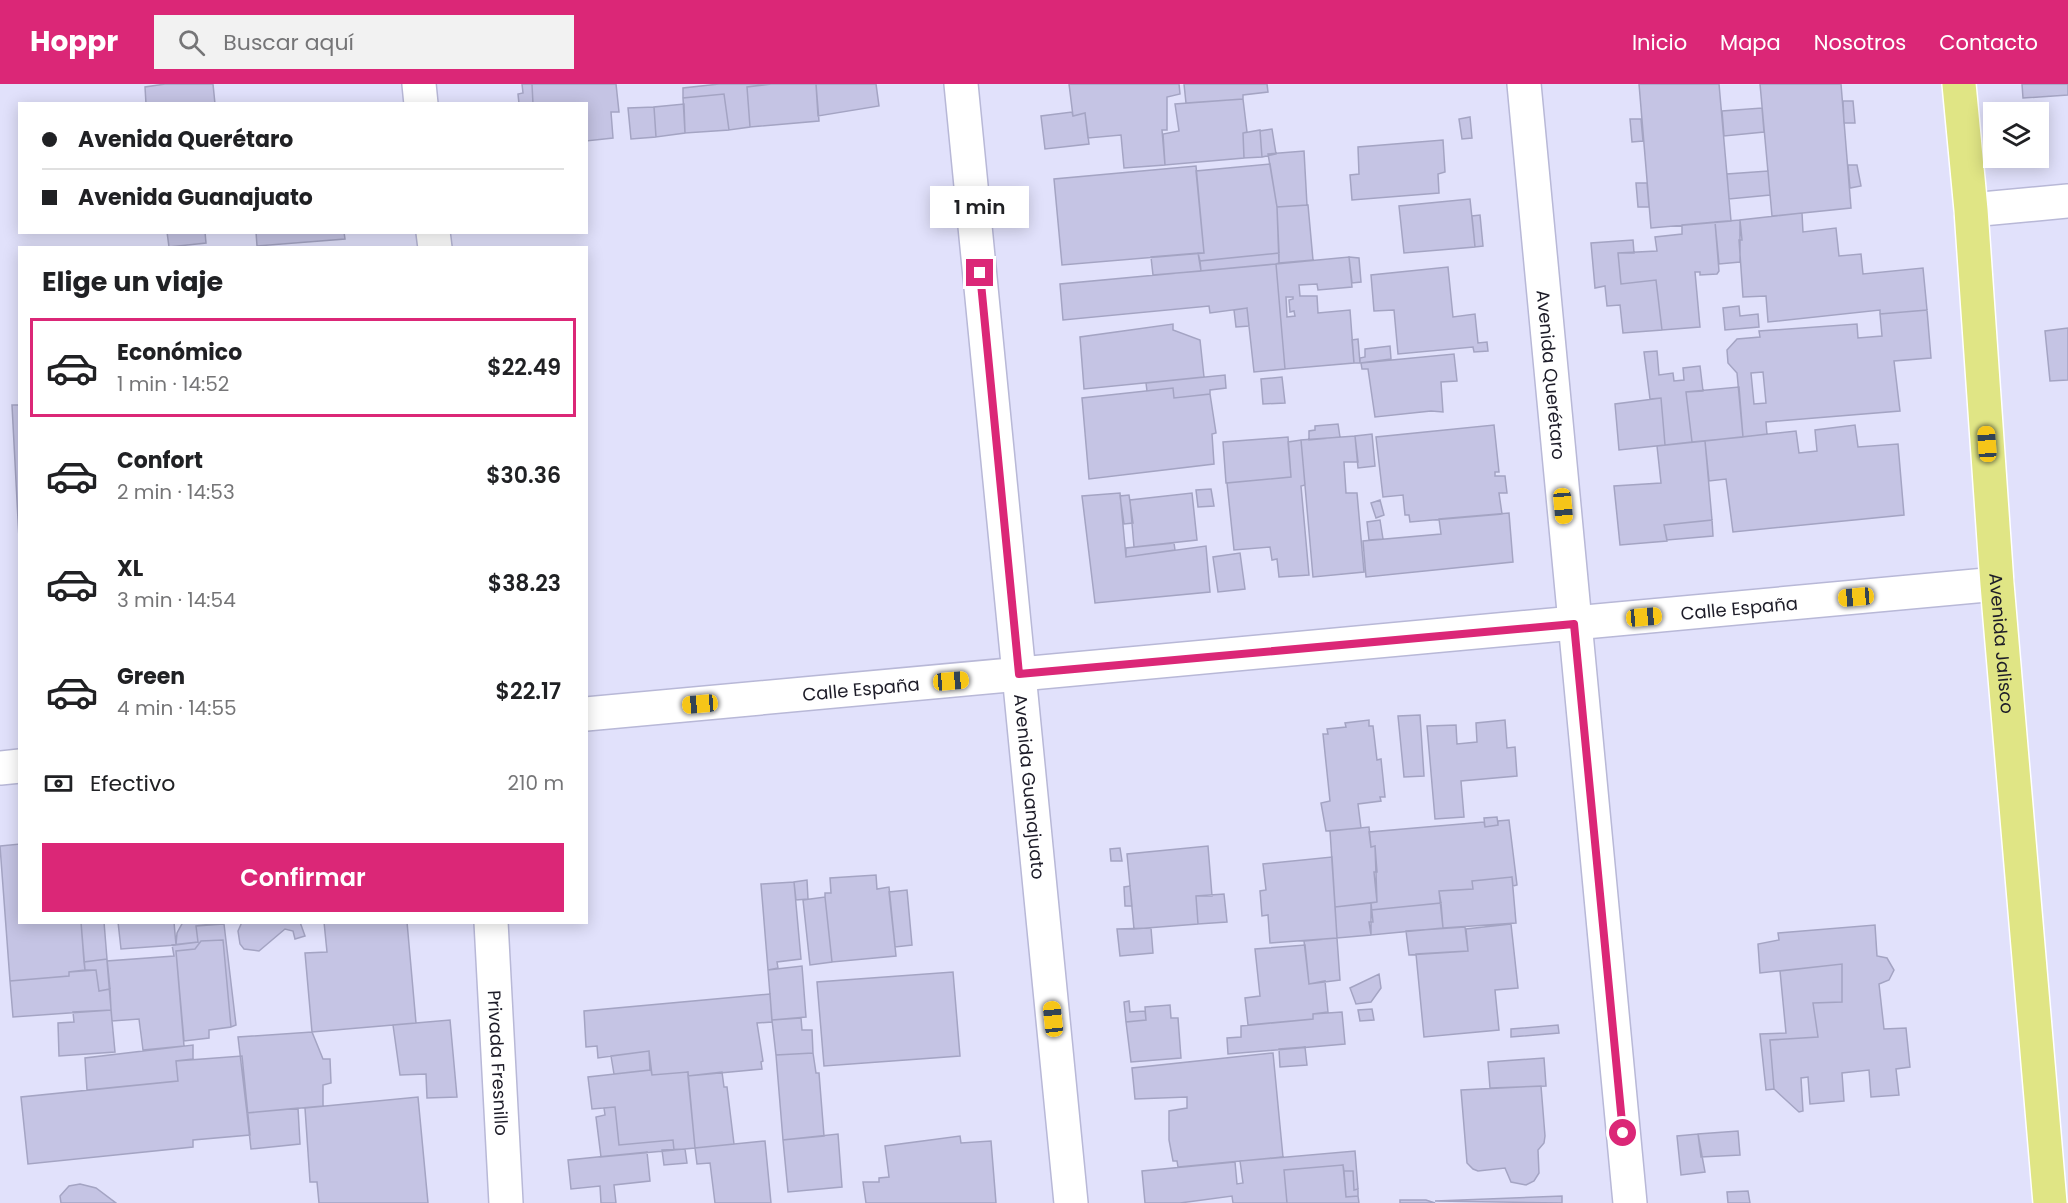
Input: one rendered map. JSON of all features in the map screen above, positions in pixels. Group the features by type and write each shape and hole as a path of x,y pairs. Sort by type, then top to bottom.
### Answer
{"main road":[{"name":"Avenida Jalisco","path":"1959,84 1971,210 1997,584 2050,1203"}],"street":[{"path":"419,84 421,102"},
{"name":"Avenida Guanajuato","path":"961,84 1071,1203"},
{"name":"Avenida Querétaro","path":"1524,84 1630,1203"},
{"path":"1971,210 2068,201"},
{"name":"Calle España","path":"588,714 1997,584"},
{"path":"0,768 18,766"},
{"name":"Privada Fresnillo","path":"491,924 506,1203"}],"building":[{"path":"165,84 213,84 215,102 146,102 145,87"},
{"path":"522,84 532,84 533,102 519,102 518,94 523,93"},
{"path":"532,84 616,84 619,112 611,112 613,138 588,141 588,102 533,102"},
{"path":"719,84 771,84 747,87 750,127 729,130 724,94 683,98 683,88"},
{"path":"771,84 816,84 819,121 750,127 747,87"},
{"path":"816,84 876,84 879,106 818,116"},
{"path":"1069,84 1179,84 1180,94 1167,97 1167,130 1162,130 1165,165 1124,168 1121,135 1088,138 1085,113 1073,116"},
{"path":"1184,84 1267,84 1268,92 1243,95 1243,99 1186,103"},
{"path":"1639,84 1719,84 1731,221 1651,228"},
{"path":"1760,84 1841,84 1851,208 1772,216"},
{"path":"2022,84 2068,84 2068,95 2023,98"},
{"path":"724,94 729,130 685,133 683,98"},
{"path":"1243,99 1247,132 1243,133 1244,158 1165,165 1163,134 1179,131 1175,104"},
{"path":"1843,101 1853,101 1855,123 1844,123"},
{"path":"684,104 685,133 656,137 654,107"},
{"path":"654,107 656,137 631,139 628,108"},
{"path":"1762,108 1764,132 1724,136 1722,111"},
{"path":"1072,112 1073,116 1085,113 1089,144 1045,149 1041,116"},
{"path":"1470,117 1472,138 1462,139 1459,119"},
{"path":"1630,119 1641,119 1643,141 1632,142"},
{"path":"1272,129 1276,154 1262,157 1260,131"},
{"path":"1260,130 1262,157 1244,158 1243,133"},
{"path":"1443,140 1445,172 1438,174 1439,193 1352,200 1350,175 1359,174 1358,147"},
{"path":"1304,151 1307,205 1277,207 1268,154"},
{"path":"1270,164 1277,207 1279,253 1200,261 1198,253 1204,253 1196,171"},
{"path":"1848,165 1857,165 1861,186 1850,188"},
{"path":"1196,166 1204,253 1062,265 1054,179"},
{"path":"1768,171 1770,195 1729,199 1727,174"},
{"path":"1636,183 1647,183 1649,207 1638,207"},
{"path":"1470,199 1475,247 1404,253 1399,206"},
{"path":"1308,205 1313,260 1279,263 1277,207"},
{"path":"1802,213 1803,232 1836,228 1839,256 1861,254 1863,274 1923,268 1927,310 1880,314 1880,310 1768,322 1766,296 1743,297 1740,220"},
{"path":"1480,215 1483,246 1475,247 1472,216"},
{"path":"1740,220 1740,262 1719,264 1715,222"},
{"path":"1715,222 1719,271 1717,274 1700,275 1700,272 1695,272 1700,327 1662,330 1656,280 1621,284 1618,253 1657,251 1655,237 1682,234 1682,225"},
{"path":"167,234 205,234 206,243 169,246"},
{"path":"256,234 344,234 345,239 257,246"},
{"path":"1633,240 1634,253 1618,253 1621,284 1656,280 1662,330 1623,333 1620,305 1607,306 1605,286 1595,288 1591,243"},
{"path":"1198,253 1201,271 1153,275 1151,257"},
{"path":"1279,253 1279,263 1276,264 1201,271 1200,261"},
{"path":"1349,257 1352,287 1318,290 1317,284 1299,285 1300,296 1317,296 1318,313 1350,310 1354,363 1285,369 1276,264","holes":["1286,297 1293,297 1289,300 1290,312 1294,311 1295,316 1287,317"]},
{"path":"1349,257 1359,258 1361,282 1352,283"},
{"path":"1276,264 1285,369 1254,372 1247,308 1210,313 1209,306 1063,320 1060,284"},
{"path":"1448,267 1453,317 1475,314 1478,343 1487,342 1488,351 1474,352 1473,347 1398,354 1394,310 1374,311 1371,275"},
{"path":"1739,306 1740,316 1758,314 1759,327 1725,330 1723,308"},
{"path":"1247,308 1249,326 1236,327 1234,310"},
{"path":"1927,310 1931,358 1894,361 1900,411 1766,422 1767,434 1743,437 1737,373 1728,363 1727,350 1737,339 1760,337 1759,331 1857,324 1858,338 1882,336 1880,314","holes":["1763,372 1766,403 1754,404 1751,373"]},
{"path":"1173,324 1173,330 1200,340 1204,377 1084,389 1080,337"},
{"path":"2068,328 2068,380 2050,381 2045,331"},
{"path":"1358,339 1360,363 1354,363 1352,340"},
{"path":"1390,346 1391,359 1360,363 1360,358 1365,357 1365,349"},
{"path":"1657,351 1659,375 1673,373 1674,381 1684,380 1683,368 1700,366 1703,391 1686,392 1692,442 1665,445 1661,398 1650,399 1644,352"},
{"path":"1454,354 1457,381 1441,382 1443,412 1431,411 1375,417 1368,369 1362,369 1361,363"},
{"path":"1225,375 1226,388 1210,390 1210,394 1174,398 1173,388 1147,391 1146,383"},
{"path":"1282,377 1285,403 1263,404 1261,379"},
{"path":"1739,387 1743,437 1692,442 1686,392"},
{"path":"1173,388 1174,398 1210,394 1216,433 1212,434 1214,464 1089,479 1082,398"},
{"path":"1661,398 1665,445 1619,450 1615,404"},
{"path":"12,405 18,405 18,520"},
{"path":"1338,424 1340,437 1309,440 1309,431 1315,430 1315,426"},
{"path":"1494,425 1499,472 1495,472 1495,476 1505,476 1507,493 1499,493 1502,514 1410,522 1409,515 1405,515 1403,495 1383,497 1376,437"},
{"path":"1855,425 1858,447 1898,444 1904,515 1733,532 1726,479 1709,481 1705,441 1796,431 1799,453 1817,451 1815,430"},
{"path":"1372,434 1375,466 1358,468 1355,436"},
{"path":"1355,436 1358,462 1344,462 1346,493 1357,493 1364,572 1313,577 1301,440"},
{"path":"1288,437 1291,477 1226,483 1223,442"},
{"path":"1301,440 1305,485 1301,486 1309,575 1279,577 1277,559 1272,560 1270,547 1234,550 1227,483 1291,477 1288,442"},
{"path":"1705,441 1712,520 1664,525 1667,541 1620,545 1614,486 1661,483 1657,446"},
{"path":"1211,489 1214,506 1198,507 1196,490"},
{"path":"1120,493 1126,557 1206,546 1210,592 1095,603 1082,496"},
{"path":"1192,493 1197,540 1134,547 1130,500"},
{"path":"1129,495 1133,523 1124,524 1120,496"},
{"path":"1380,500 1384,515 1376,518 1371,503"},
{"path":"1509,513 1513,562 1366,577 1363,541 1441,534 1439,519"},
{"path":"1380,520 1383,539 1369,540 1367,522"},
{"path":"1712,520 1713,536 1667,540 1664,525"},
{"path":"1174,543 1175,550 1126,557 1126,548"},
{"path":"1240,553 1245,589 1218,592 1213,557"},
{"path":"1420,715 1424,776 1404,777 1398,716"},
{"path":"1369,720 1369,726 1373,726 1377,760 1381,759 1385,797 1380,797 1381,801 1358,804 1361,828 1326,831 1321,803 1330,801 1323,734 1328,734 1327,729 1346,727 1345,723"},
{"path":"1505,720 1507,748 1515,747 1517,776 1461,781 1464,817 1435,819 1427,726 1456,725 1457,744 1477,742 1476,723"},
{"path":"1497,817 1498,825 1485,827 1484,818"},
{"path":"1509,820 1517,885 1513,886 1512,877 1472,881 1473,889 1439,891 1441,903 1371,910 1371,903 1377,902 1374,872 1377,872 1375,846 1371,847 1369,832 1484,822 1485,827 1498,825 1498,821"},
{"path":"1369,827 1371,847 1375,846 1377,902 1335,907 1330,831"},
{"path":"18,844 18,924 81,924 85,970 69,972 69,976 10,981 0,846"},
{"path":"1208,846 1212,896 1196,896 1198,924 1134,929 1127,854"},
{"path":"1120,848 1122,861 1111,861 1110,849"},
{"path":"1332,857 1337,938 1270,943 1268,915 1262,916 1260,891 1266,890 1263,864"},
{"path":"876,875 877,889 889,887 896,956 832,962 825,897 825,893 831,893 830,878"},
{"path":"1512,877 1516,923 1443,928 1439,891 1473,889 1472,881"},
{"path":"807,880 808,899 796,900 794,882"},
{"path":"794,882 801,959 777,962 778,968 768,970 761,884"},
{"path":"1130,886 1132,906 1125,906 1124,887"},
{"path":"907,890 912,945 895,947 889,892"},
{"path":"1224,894 1227,922 1198,924 1196,896"},
{"path":"825,897 832,962 810,965 803,900"},
{"path":"1371,903 1373,922 1369,922 1371,935 1337,938 1335,907"},
{"path":"1441,903 1443,928 1371,935 1371,910"},
{"path":"81,924 104,924 107,959 84,962"},
{"path":"118,924 174,924 176,945 121,949"},
{"path":"182,924 213,924 196,926 198,942 176,945 177,933"},
{"path":"224,924 236,1025 231,1027 223,940 201,941 195,949 176,951 184,1046 143,1050 139,1019 112,1021 107,961 174,956 172,945 198,942 196,926"},
{"path":"241,924 301,924 305,936 295,939 293,931 285,929 259,951 244,949 240,944 238,931"},
{"path":"324,924 407,924 416,1023 312,1032 305,953 327,952"},
{"path":"1511,924 1518,988 1495,990 1499,1030 1424,1037 1416,954 1468,951 1466,929"},
{"path":"1875,925 1877,956 1887,958 1894,970 1889,980 1879,984 1884,1029 1906,1028 1910,1067 1896,1069 1899,1095 1871,1097 1869,1070 1842,1073 1844,1101 1810,1104 1808,1077 1801,1078 1803,1111 1799,1112 1774,1089 1770,1040 1818,1037 1813,1003 1842,1002 1842,964 1760,973 1758,944 1779,940 1778,933"},
{"path":"1465,927 1468,951 1409,955 1406,931"},
{"path":"1151,928 1153,953 1120,956 1117,929"},
{"path":"1337,938 1340,980 1309,984 1304,941"},
{"path":"223,940 231,1027 209,1030 209,1038 184,1041 176,951 195,949 201,941"},
{"path":"1305,945 1309,984 1325,981 1328,1012 1313,1014 1313,1019 1248,1025 1245,998 1260,996 1255,949"},
{"path":"107,959 110,989 99,991 96,970 85,970 84,962"},
{"path":"1842,964 1842,1002 1813,1003 1818,1037 1770,1040 1774,1089 1766,1090 1760,1034 1786,1033 1780,971"},
{"path":"802,966 806,1017 772,1020 768,970"},
{"path":"96,970 99,991 110,989 111,1010 13,1017 10,981 69,976 69,972"},
{"path":"953,972 960,1056 824,1066 817,982"},
{"path":"1379,974 1381,988 1371,1002 1356,1004 1350,988"},
{"path":"770,994 772,1022 757,1023 763,1061 761,1062 762,1069 688,1076 688,1072 652,1075 649,1051 598,1058 597,1046 586,1047 584,1011"},
{"path":"1129,1001 1130,1012 1145,1011 1146,1020 1126,1022 1124,1002"},
{"path":"1170,1005 1171,1018 1178,1018 1181,1058 1131,1062 1126,1022 1146,1020 1145,1007"},
{"path":"1372,1009 1374,1020 1360,1021 1358,1010"},
{"path":"111,1010 115,1052 59,1056 58,1023 74,1022 73,1012"},
{"path":"1342,1012 1345,1044 1228,1054 1227,1038 1241,1037 1241,1026 1313,1019 1313,1014"},
{"path":"801,1018 802,1030 812,1030 813,1053 776,1055 772,1020"},
{"path":"450,1020 457,1097 427,1098 426,1074 400,1075 393,1025"},
{"path":"1558,1025 1559,1033 1511,1037 1511,1029"},
{"path":"312,1032 323,1059 330,1059 331,1083 323,1085 323,1106 247,1113 238,1037"},
{"path":"193,1045 193,1059 176,1061 178,1081 87,1090 85,1058"},
{"path":"1305,1047 1307,1065 1280,1067 1279,1049"},
{"path":"649,1051 650,1070 614,1074 611,1056"},
{"path":"813,1053 816,1073 819,1073 824,1136 783,1140 776,1055"},
{"path":"1273,1053 1283,1157 1178,1167 1177,1161 1173,1161 1169,1140 1169,1111 1187,1108 1187,1097 1135,1099 1132,1068"},
{"path":"242,1056 250,1135 193,1140 193,1147 28,1164 21,1097 178,1081 176,1061"},
{"path":"1544,1058 1546,1086 1490,1088 1488,1062"},
{"path":"651,1070 652,1075 688,1072 695,1148 674,1150 673,1140 619,1145 615,1107 592,1109 588,1077"},
{"path":"722,1072 724,1087 727,1087 734,1144 695,1148 688,1076"},
{"path":"1541,1086 1545,1136 1544,1143 1538,1150 1539,1173 1534,1181 1526,1185 1511,1182 1505,1168 1478,1171 1473,1169 1467,1163 1461,1090"},
{"path":"418,1097 428,1203 319,1203 317,1182 310,1182 305,1108"},
{"path":"615,1107 619,1145 673,1140 674,1150 601,1157 596,1117 605,1115 604,1108"},
{"path":"298,1108 300,1144 251,1149 247,1113"},
{"path":"1738,1131 1740,1155 1701,1157 1698,1134"},
{"path":"838,1134 842,1187 788,1192 783,1140"},
{"path":"1698,1134 1705,1172 1681,1175 1677,1136"},
{"path":"960,1136 961,1143 991,1141 996,1203 866,1203 863,1182 879,1182 879,1178 889,1177 885,1146"},
{"path":"765,1141 771,1203 715,1203 710,1163 697,1164 695,1148"},
{"path":"685,1149 687,1163 664,1165 662,1150"},
{"path":"1355,1151 1358,1189 1354,1190 1353,1171 1344,1171 1343,1165 1284,1170 1287,1203 1233,1203 1232,1196 1180,1203 1145,1203 1142,1171 1235,1162 1237,1184 1243,1183 1240,1161"},
{"path":"647,1152 650,1181 614,1185 616,1203 601,1203 600,1186 571,1189 568,1160"},
{"path":"1343,1165 1346,1197 1358,1196 1359,1203 1287,1203 1284,1170"},
{"path":"1344,1171 1353,1171 1354,1190 1358,1189 1358,1196 1346,1197"},
{"path":"80,1184 96,1188 116,1203 61,1203 60,1196 69,1186"},
{"path":"1748,1191 1750,1203 1728,1203 1727,1192"},
{"path":"1562,1196 1562,1203 1435,1201"},
{"path":"1400,1200 1426,1200 1435,1203 1400,1203"}],"route":[{"path":"980,273 1019,674 1574,624 1623,1133"}]}
